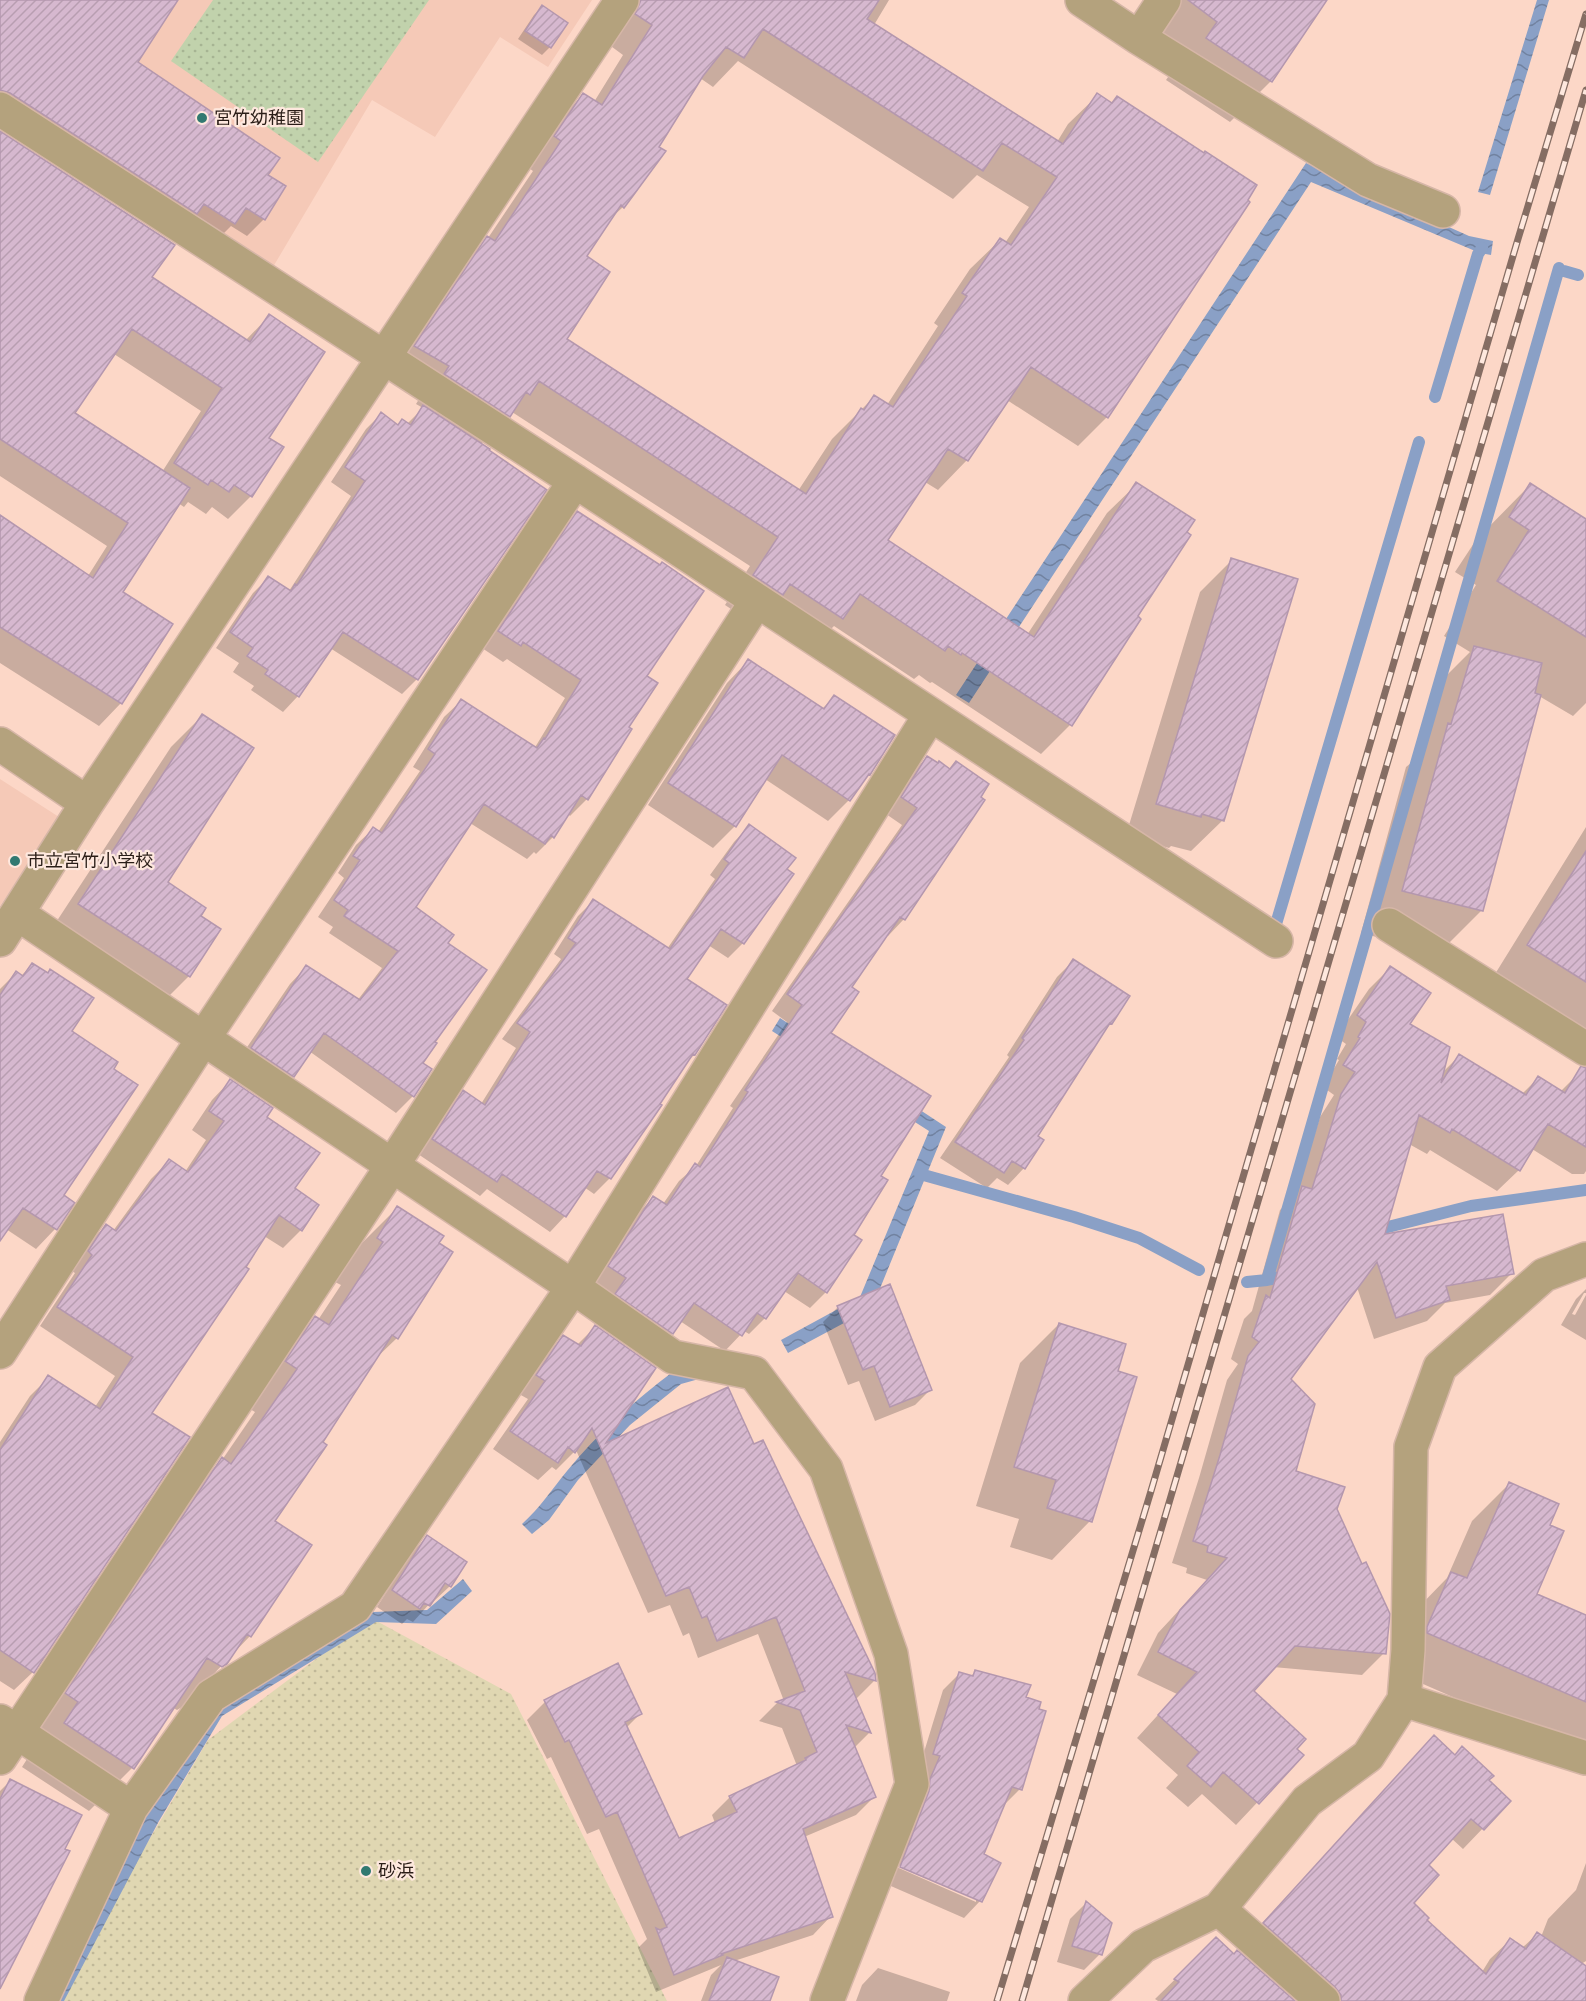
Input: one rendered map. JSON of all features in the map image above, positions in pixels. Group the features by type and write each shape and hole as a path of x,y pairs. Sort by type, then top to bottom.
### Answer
{"street":[{"path":"622,0 87,802 9,927 203,1039 573,1287 673,1357 754,1372 826,1469 891,1653 912,1784 827,2001"},
{"path":"1082,0 1368,180 1443,211"},
{"path":"1139,38 1164,0"},
{"path":"0,109 575,481 756,602 1276,941"},
{"path":"0,1352 203,1039 575,481"},
{"path":"131,1808 6,1737 392,1166 756,602"},
{"path":"41,2001 131,1808 211,1695 355,1607 573,1287 930,715"},
{"path":"0,744 87,802"},
{"path":"1389,925 1586,1048"},
{"path":"1085,2001 1143,1946 1219,1909 1307,1801 1368,1756 1404,1700 1408,1650 1411,1447 1440,1367 1544,1275 1586,1259"},
{"path":"1404,1700 1586,1758"},
{"path":"1219,1909 1323,2001"}],"shaded area":[{"name":"宮竹幼稚園","path":"78,0 592,0 548,67 500,37 435,137 372,100 273,267 13,98"},
{"name":"市立宮竹小学校","path":"0,779 59,817 0,906"}],"sand":[{"name":"砂浜","path":"371,1618 511,1694 667,2001 54,2001 208,1740"}],"green space":[{"path":"213,0 429,0 318,162 171,61"}],"water":[{"path":"1537,0 1549,0 1490,195 1478,192"},
{"path":"1306,163 1469,236 1493,241 1491,255 1480,253 1311,182 969,703 956,695"},
{"path":"780,1018 946,1127 872,1308 788,1353 781,1340 860,1297 929,1131 772,1031"},
{"path":"674,1371 724,1372 681,1384 630,1425 578,1480 549,1520 532,1534 522,1524 579,1457 617,1418"},
{"path":"463,1579 472,1591 436,1624 376,1622 222,1716 159,1821 64,2001 49,2001 147,1813 214,1706 373,1612 427,1610"}],"building":[{"path":"0,0 178,0 138,62 280,158 268,175 286,186 265,220 246,208 235,224 204,204 197,214 10,93 0,90"},
{"path":"641,0 879,0 867,19 1063,144 1097,93 1112,103 1117,96 1257,185 1248,200 1250,202 1108,418 1031,367 968,461 948,449 888,540 1034,637 1136,482 1195,520 1187,532 1191,535 1138,616 1141,619 1072,726 962,653 961,655 948,646 945,651 860,594 843,619 790,584 783,595 753,575 778,537 539,381 530,395 526,392 510,417 444,374 449,366 414,346 487,236 495,241 561,141 554,136 583,93 602,105 652,25 635,14","holes":["763,29 983,171 1002,143 1057,177 1011,245 1000,238 962,293 967,296 893,407 874,395 864,410 861,408 806,494 567,339 610,272 587,256 621,205 624,208 666,151 659,147 703,76 726,47 744,58"]},
{"path":"1188,0 1327,0 1272,82 1206,38 1217,22"},
{"path":"542,5 568,23 551,48 525,31"},
{"path":"0,131 175,245 152,277 250,342 269,314 325,352 269,438 284,447 252,497 234,485 229,492 211,480 208,485 174,463 222,388 132,329 75,413 190,488 123,592 173,624 122,704 0,627 0,515 93,578 128,523 0,439"},
{"path":"423,405 547,490 418,680 343,632 299,697 265,674 268,670 247,656 253,648 230,632 268,576 291,591 295,584 297,585 365,481 345,467 381,412 398,425 402,419 411,425"},
{"path":"1530,483 1586,519 1586,637 1497,581 1529,530 1509,517"},
{"path":"577,511 660,565 662,562 704,591 647,676 658,683 629,727 632,729 588,800 581,795 554,838 551,835 545,844 484,804 416,907 454,935 448,943 487,970 435,1042 437,1043 423,1063 432,1069 414,1097 324,1033 294,1077 251,1048 306,965 360,1000 398,951 344,916 348,910 334,900 360,860 353,856 373,827 382,833 435,754 428,749 461,699 537,748 545,739 581,680 523,642 521,646 498,631"},
{"path":"1231,558 1298,579 1224,821 1156,804"},
{"path":"1474,646 1542,663 1535,693 1541,695 1483,911 1402,891 1448,723 1451,724"},
{"path":"748,659 824,709 834,695 895,735 870,775 850,801 782,755 736,827 668,783"},
{"path":"202,714 254,748 168,882 206,908 201,916 221,929 190,977 78,904"},
{"path":"927,756 950,769 956,761 989,784 981,797 985,800 905,920 900,917 852,987 859,992 831,1033 931,1096 881,1176 888,1180 854,1235 862,1240 827,1293 798,1273 766,1319 757,1313 742,1336 694,1303 673,1334 615,1294 626,1278 608,1266 653,1196 667,1205 695,1163 700,1167 748,1092 745,1090 802,1005 787,994 917,808 901,797"},
{"path":"749,824 796,858 787,869 794,874 744,944 721,929 687,979 727,1005 611,1179 597,1171 566,1217 502,1174 497,1182 432,1139 463,1090 485,1105 530,1032 517,1023 576,943 568,938 593,899 670,949 729,863 724,859"},
{"path":"1586,851 1586,982 1527,945"},
{"path":"1073,959 1130,996 1112,1024 1110,1023 1038,1136 1044,1140 1025,1169 1012,1161 1004,1173 955,1142 1024,1040 1022,1038"},
{"path":"32,963 48,973 50,969 94,998 72,1031 118,1062 114,1069 138,1085 64,1195 75,1203 57,1230 23,1208 0,1241 0,995 16,971 23,976"},
{"path":"1390,966 1431,993 1410,1024 1450,1047 1441,1083 1459,1054 1526,1095 1538,1076 1565,1093 1581,1066 1586,1068 1586,1147 1548,1124 1520,1171 1452,1129 1450,1133 1419,1115 1385,1234 1503,1214 1514,1274 1446,1286 1450,1300 1396,1318 1377,1262 1291,1379 1315,1404 1296,1471 1345,1487 1337,1509 1362,1564 1366,1562 1390,1614 1386,1654 1295,1646 1254,1691 1306,1739 1297,1749 1304,1755 1259,1804 1223,1772 1211,1787 1187,1766 1199,1752 1158,1715 1197,1672 1158,1652 1180,1610 1227,1558 1207,1552 1208,1546 1193,1541 1248,1356 1259,1342 1252,1337 1266,1295 1270,1298 1302,1186 1312,1189 1341,1094 1355,1072 1343,1065 1360,1038 1358,1037 1366,1022 1357,1015"},
{"path":"230,1079 273,1108 267,1117 320,1153 295,1188 319,1205 302,1231 279,1215 246,1267 249,1269 152,1413 190,1437 34,1673 0,1650 0,1450 48,1375 100,1409 133,1357 57,1307 92,1255 88,1251 106,1224 116,1231 169,1159 188,1172 224,1121 209,1111"},
{"path":"397,1206 444,1236 439,1243 453,1252 398,1339 392,1335 323,1442 327,1445 275,1521 312,1545 251,1637 247,1634 227,1664 222,1667 207,1658 134,1769 64,1723 78,1702 65,1693 222,1457 231,1464 297,1369 285,1361 315,1316 329,1325 383,1242 377,1238"},
{"path":"890,1284 932,1390 890,1407 874,1366 863,1370 837,1306"},
{"path":"1059,1323 1126,1344 1118,1371 1137,1377 1092,1522 1047,1508 1056,1480 1014,1467"},
{"path":"595,1325 656,1368 606,1443 728,1387 754,1444 763,1440 875,1673 876,1681 845,1672 871,1733 846,1725 876,1797 803,1829 833,1917 721,1954 723,1955 674,1975 656,1928 660,1930 667,1927 617,1812 606,1817 569,1740 565,1742 544,1700 618,1663 642,1714 625,1722 679,1838 737,1812 729,1796 806,1760 805,1758 817,1752 800,1710 776,1702 805,1691 776,1617 717,1641 707,1616 702,1618 689,1587 666,1596 592,1428 575,1453 568,1447 558,1463 510,1431 545,1381 536,1375 563,1335 581,1346"},
{"path":"1509,1482 1559,1504 1550,1525 1564,1531 1537,1594 1586,1615 1586,1702 1427,1633 1427,1627 1451,1572 1467,1578"},
{"path":"427,1535 467,1562 451,1587 445,1583 430,1606 424,1603 420,1609 392,1590"},
{"path":"975,1670 1031,1685 1026,1697 1041,1702 1039,1709 1046,1711 1022,1790 1012,1787 984,1854 1001,1863 982,1902 900,1867 940,1756 933,1754 959,1672 973,1676"},
{"path":"1434,1735 1455,1755 1462,1746 1494,1776 1489,1780 1511,1801 1484,1830 1471,1819 1429,1865 1439,1875 1414,1903 1429,1918 1427,1920 1486,1974 1510,1938 1526,1949 1537,1932 1586,1966 1586,2001 1341,2001 1341,1995 1335,1987 1263,1923"},
{"path":"10,1779 82,1815 65,1849 70,1851 0,1989 0,1799"},
{"path":"1086,1901 1112,1923 1102,1955 1072,1946"},
{"path":"1216,1937 1234,1954 1237,1950 1295,2001 1161,2001 1179,1982 1174,1979"},
{"path":"727,1957 779,1977 770,2001 709,2001"}],"waterway":[{"path":"1435,397 1478,254 1482,248"},
{"path":"1289,1275 1267,1280 1559,268"},
{"path":"1564,271 1578,275"},
{"path":"1276,924 1419,442"},
{"path":"920,1174 1074,1217 1139,1238 1199,1270"},
{"path":"1372,1231 1471,1206 1586,1190"},
{"path":"1247,1282 1267,1280"}],"railway":[{"path":"997,2001 1151,1491 1586,14"},
{"path":"1022,2001 1586,90"}],"place":[{"name":"宮竹幼稚園","path":"202,118"},
{"name":"市立宮竹小学校","path":"15,861"},
{"name":"砂浜","path":"366,1871"}]}
